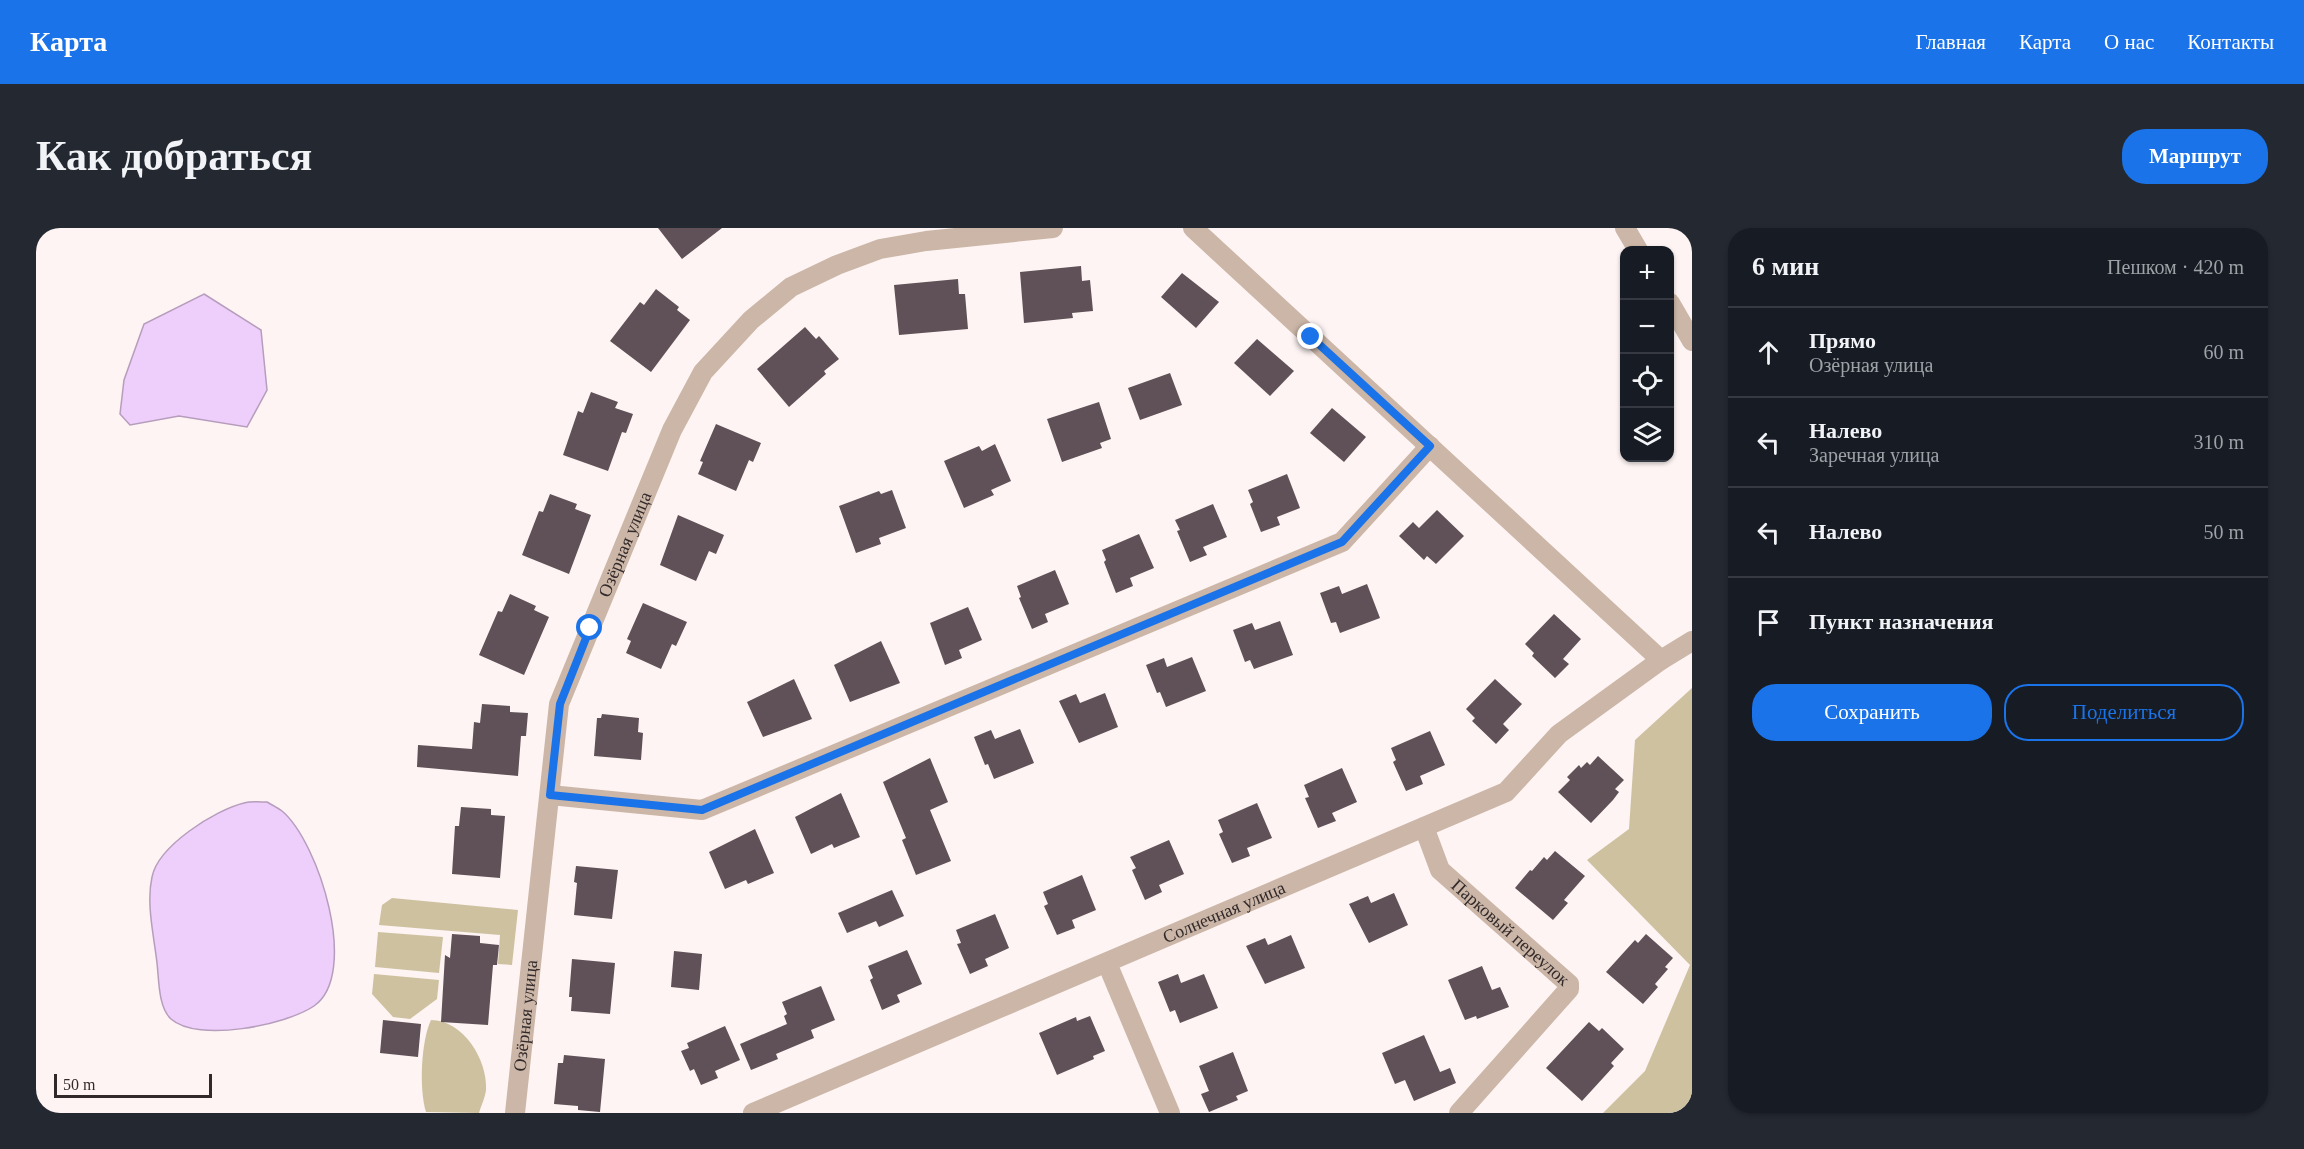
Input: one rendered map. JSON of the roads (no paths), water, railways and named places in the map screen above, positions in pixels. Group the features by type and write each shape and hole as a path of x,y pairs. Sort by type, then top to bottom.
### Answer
{"street":[{"name":"Озёрная улица","path":"515,1113 560,704 672,430 703,372 751,320 790,287 837,265 880,249 926,241 1053,228"},
{"path":"1193,228 1661,660"},
{"path":"1625,228 1636,246"},
{"path":"1674,310 1692,341"},
{"path":"550,795 702,810 1342,542 1430,446"},
{"name":"Солнечная улица","path":"753,1113 783,1108 1107,963 1506,792 1559,734 1661,660 1692,641"},
{"name":"Парковый переулок","path":"1424,827 1440,870 1569,984 1569,989 1459,1113"},
{"path":"1107,963 1170,1113"}]}
